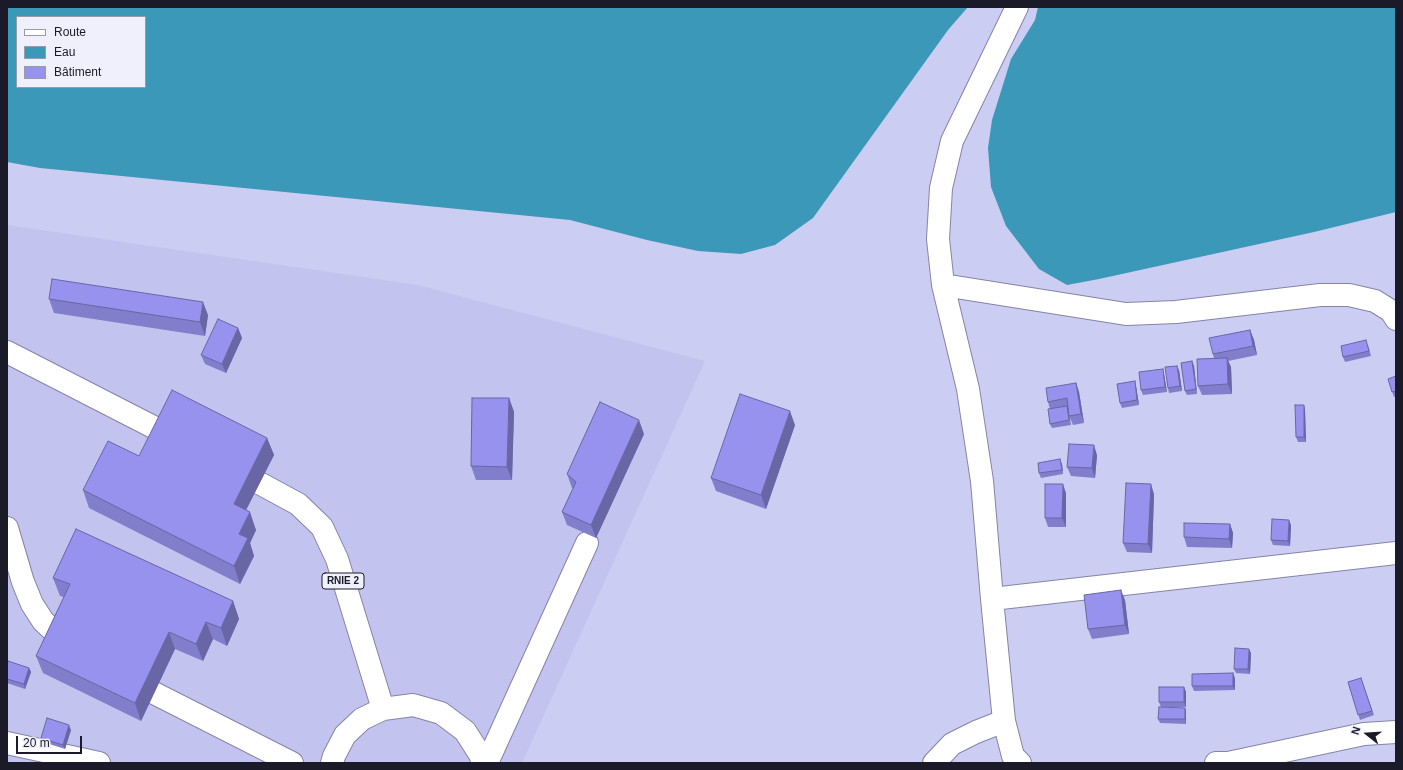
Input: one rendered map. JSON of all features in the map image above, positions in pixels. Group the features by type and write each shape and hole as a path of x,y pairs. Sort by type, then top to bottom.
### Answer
{"street":[{"path":"1017,7 952,141 940,195 938,239 943,285 968,389 982,481 1004,721 1013,756 1020,763"},
{"path":"943,285 1126,314 1176,312 1320,295 1349,295 1375,301 1391,311 1396,319"},
{"path":"7,352 165,432"},
{"name":"RNIE 2","path":"261,484 298,504 322,527 337,559 383,709"},
{"path":"7,528 23,582 32,604 43,621 64,641"},
{"path":"487,763 587,543"},
{"path":"992,599 1396,553"},
{"path":"152,692 292,763"},
{"path":"332,763 345,735 362,719 383,709 413,705 442,713 466,731 481,756 482,763"},
{"path":"934,763 952,744 976,732 1004,721"},
{"path":"1216,763 1228,763 1364,734 1396,732"},
{"path":"7,743 98,763"}],"shaded area":[{"path":"7,225 418,285 705,361 522,763 7,763"}],"water":[{"path":"7,7 968,7 948,30 813,218 775,245 741,254 698,251 647,240 570,220 40,168 7,162"},
{"path":"1038,7 1396,7 1396,212 1314,232 1067,285 1039,269 1006,226 991,187 988,148 992,120 1011,59 1035,20"}],"building":[{"path":"52,279 203,302 200,322 49,299"},
{"path":"218,319 238,328 222,364 201,355"},
{"path":"1250,330 1253,346 1213,354 1209,338"},
{"path":"1366,340 1369,351 1343,357 1341,346"},
{"path":"1227,358 1228,384 1198,386 1197,359"},
{"path":"1192,361 1196,389 1185,391 1181,363"},
{"path":"1177,366 1180,386 1168,388 1165,367"},
{"path":"1163,369 1165,387 1141,390 1139,372"},
{"path":"1396,376 1396,391 1392,392 1388,379"},
{"path":"1135,381 1137,400 1120,403 1117,384"},
{"path":"1076,383 1081,414 1069,416 1067,398 1048,402 1046,388"},
{"path":"172,390 267,438 234,504 250,512 239,534 248,538 234,566 83,490 108,441 139,456"},
{"path":"740,394 790,411 761,495 711,478"},
{"path":"472,398 509,398 507,467 471,466"},
{"path":"600,402 639,420 591,525 562,512 576,482 567,474"},
{"path":"1295,405 1304,405 1304,437 1296,437"},
{"path":"1067,406 1069,420 1050,424 1048,409"},
{"path":"1069,444 1094,445 1092,468 1067,467"},
{"path":"1060,459 1062,470 1039,473 1038,463"},
{"path":"1126,483 1151,484 1148,544 1123,543"},
{"path":"1045,484 1063,484 1062,518 1045,518"},
{"path":"1272,519 1289,520 1288,541 1271,540"},
{"path":"1184,523 1230,524 1229,539 1184,537"},
{"path":"76,529 233,601 221,628 206,622 196,644 169,632 135,703 36,656 70,584 53,578"},
{"path":"1121,590 1125,625 1088,629 1084,595"},
{"path":"1235,648 1249,649 1248,669 1234,669"},
{"path":"8,661 29,668 24,684 7,679"},
{"path":"1233,673 1233,686 1192,686 1192,674"},
{"path":"1361,678 1372,711 1358,715 1348,682"},
{"path":"1159,687 1184,687 1184,702 1159,702"},
{"path":"1159,707 1185,708 1185,719 1158,719"},
{"path":"47,718 69,725 63,745 41,738"}]}
